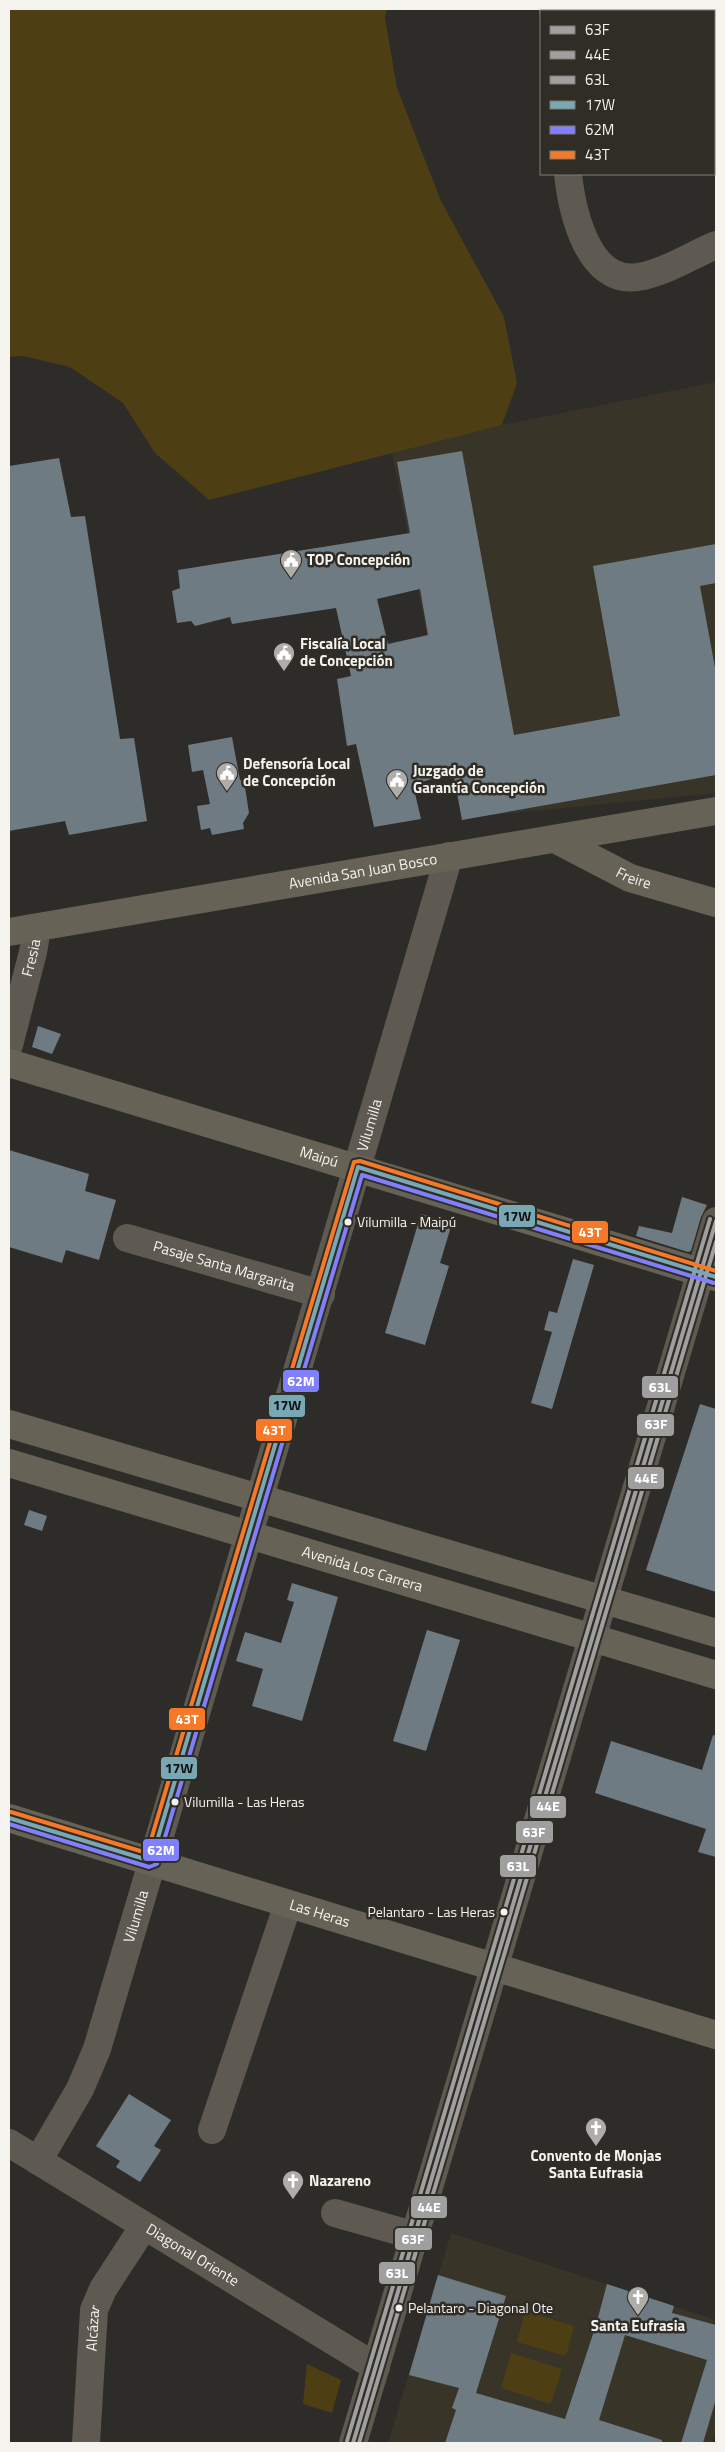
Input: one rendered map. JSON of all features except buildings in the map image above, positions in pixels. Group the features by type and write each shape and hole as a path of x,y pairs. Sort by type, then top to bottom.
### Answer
{"main road":[{"name":"Avenida San Juan Bosco","path":"21,930 716,811"},
{"name":"Freire","path":"555,839 630,878 716,903"},
{"name":"Maipú","path":"9,1063 358,1167 709,1275"},
{"path":"9,1424 716,1632"},
{"name":"Avenida Los Carrera","path":"9,1463 716,1674"},
{"name":"Las Heras","path":"9,1818 716,2035"}],"street":[{"path":"568,175 575,212 586,243 598,262 615,275 638,277 716,245"},
{"name":"Vilumilla","path":"38,2161 80,2089 92,2063 321,1294 448,856"},
{"name":"Fresia","path":"9,1045 35,941 21,930"},
{"path":"353,2443 496,1969 592,1637 709,1275 716,1221"},
{"name":"Pasaje Santa Margarita","path":"127,1238 321,1294"},
{"path":"212,2130 288,1904"},
{"name":"Diagonal Oriente","path":"9,2144 376,2367"},
{"path":"335,2213 416,2236"},
{"name":"Alcázar","path":"86,2443 94,2310 103,2288 144,2226"}],"shaded area":[{"path":"9,9 387,9 385,18 397,88 441,201 504,317 517,383 502,425 209,500 155,453 123,403 70,367 23,356 9,357"},
{"path":"716,382 716,793 462,818 390,442 502,425"},
{"path":"451,2233 716,2320 716,2431 712,2443 388,2443"},
{"path":"525,2311 574,2326 566,2356 517,2342"},
{"path":"511,2353 562,2369 551,2404 501,2388"},
{"path":"307,2364 341,2380 332,2413 303,2404"}],"transit line":[{"name":"43T","path":"11,1812 147,1853 354,1162 360,1161 716,1271"},
{"name":"17W","path":"9,1818 151,1861 358,1167 716,1277"},
{"name":"62M","path":"9,1824 149,1867 157,1864 362,1175 714,1283"},
{"name":"63L","path":"347,2441 710,1219"},
{"name":"63F","path":"353,2443 716,1221"},
{"name":"44E","path":"359,2443 716,1242"}],"place":[{"name":"TOP Concepción","path":"291,579"},
{"name":"Fiscalía Local de Concepción","path":"284,672"},
{"name":"Defensoría Local de Concepción","path":"227,792"},
{"name":"Juzgado de Garantía Concepción","path":"397,799"},
{"name":"Vilumilla - Maipú","path":"348,1222"},
{"name":"Vilumilla - Las Heras","path":"175,1802"},
{"name":"Pelantaro - Las Heras","path":"504,1912"},
{"name":"Convento de Monjas Santa Eufrasia","path":"596,2147"},
{"name":"Nazareno","path":"293,2200"},
{"name":"Pelantaro - Diagonal Ote","path":"399,2308"},
{"name":"Santa Eufrasia","path":"638,2316"}]}
